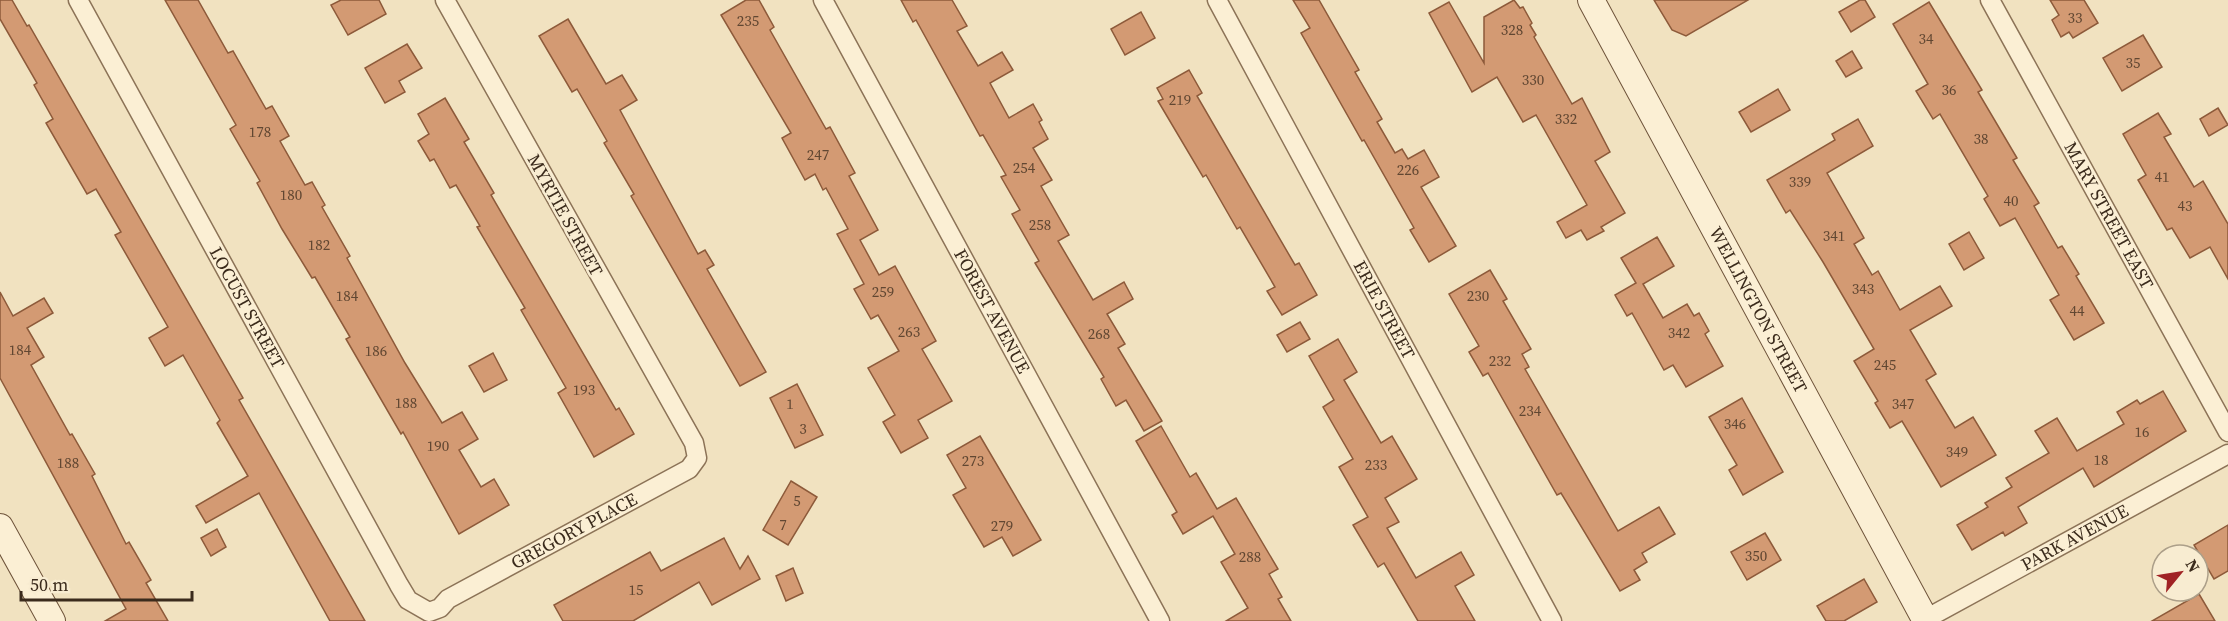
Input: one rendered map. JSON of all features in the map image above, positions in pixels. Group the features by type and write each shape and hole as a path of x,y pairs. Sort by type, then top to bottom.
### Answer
{"street":[{"name":"LOCUST STREET","path":"78,0 399,585 408,600 421,610"},
{"name":"MYRTIE STREET","path":"445,0 685,430"},
{"name":"FOREST AVENUE","path":"823,0 1161,621"},
{"name":"ERIE STREET","path":"1217,0 1552,621"},
{"name":"WELLINGTON STREET","path":"1591,0 1924,620"},
{"name":"MARY STREET EAST","path":"1990,0 2228,432"},
{"name":"GREGORY PLACE","path":"421,610 429,612 440,608 448,599 689,469 697,458 694,444 685,430"},
{"name":"PARK AVENUE","path":"1924,620 2228,454"},
{"path":"0,526 52,621"}],"building":[{"path":"0,0 12,0 27,26 29,25 243,398 239,400 365,621 330,621 259,493 206,523 196,506 248,476 217,423 220,420 183,355 165,366 149,338 168,327 115,235 121,232 96,189 87,194 46,123 53,119 34,85 37,83 0,19"},
{"path":"165,0 198,0 228,53 233,51 266,109 272,106 289,136 280,141 305,185 312,182 325,205 322,207 350,256 347,258 405,363 442,423 462,412 478,439 459,450 481,487 494,479 509,505 459,534 403,432 401,434 346,339 350,337 315,277 312,278 282,229 257,183 260,181 230,129 236,125"},
{"path":"341,0 379,0 386,14 348,35 331,5"},
{"path":"746,0 759,0 774,27 770,30 826,129 830,127 855,173 849,176 878,230 860,240 879,275 895,266 936,341 922,349 952,401 918,420 928,438 901,453 883,422 895,415 868,368 899,351 878,315 871,319 854,289 864,284 837,234 848,229 826,188 823,190 815,174 805,180 782,138 791,133 721,15"},
{"path":"901,0 952,0 967,26 957,31 978,66 1002,52 1013,70 990,83 1009,118 1033,104 1042,120 1039,122 1048,139 1033,148 1052,180 1041,186 1069,235 1058,241 1093,300 1124,282 1133,299 1107,314 1125,344 1118,348 1162,421 1144,431 1126,400 1116,406 1101,379 1104,377 1035,263 1039,261 1012,214 1020,210 1001,177 1006,175 983,135 980,136 916,20 913,22"},
{"path":"1293,0 1319,0 1359,70 1355,72 1382,119 1377,122 1395,153 1402,149 1408,159 1424,150 1439,177 1421,187 1456,246 1429,262 1410,230 1414,228 1301,33 1310,28"},
{"path":"1514,0 1520,8 1523,7 1532,23 1530,25 1536,35 1534,37 1572,104 1582,98 1610,152 1595,161 1625,213 1601,227 1604,231 1587,240 1581,230 1566,238 1557,222 1587,205 1536,115 1523,122 1497,77 1472,92 1429,13 1449,2 1484,63 1484,17"},
{"path":"1654,0 1748,0 1686,36 1672,30"},
{"path":"1860,0 1865,0 1875,17 1851,32 1839,12"},
{"path":"2050,0 2084,0 2098,23 2073,38 2069,32 2061,37 2052,20 2059,15"},
{"path":"1929,2 1982,90 1978,92 2017,158 2013,160 2039,203 2034,206 2058,248 2062,246 2079,274 2076,276 2104,323 2074,340 2050,300 2059,295 2015,218 2000,226 1984,199 1988,196 1940,114 1933,119 1916,91 1928,84 1893,24"},
{"path":"1141,12 1155,38 1125,55 1111,29"},
{"path":"568,19 606,84 622,75 637,100 620,110 698,254 705,250 714,265 707,269 766,372 740,386 631,196 634,194 604,143 607,141 577,89 572,92 539,36"},
{"path":"2143,35 2162,67 2122,91 2103,58"},
{"path":"407,44 422,68 399,81 405,92 385,103 365,68"},
{"path":"1852,51 1862,68 1846,77 1836,61"},
{"path":"1189,70 1202,93 1197,96 1295,265 1299,263 1317,295 1282,315 1267,291 1275,287 1240,227 1237,229 1206,175 1203,177 1158,101 1163,99 1157,88"},
{"path":"1778,89 1790,110 1751,132 1739,112"},
{"path":"445,98 469,139 464,142 494,193 491,195 616,410 619,408 634,434 594,457 558,393 566,388 521,310 525,308 477,227 480,226 456,185 450,188 434,159 430,161 418,141 429,134 418,114"},
{"path":"2218,108 2228,125 2209,136 2200,119"},
{"path":"2158,113 2171,134 2164,137 2194,187 2203,181 2228,224 2228,279 2210,247 2190,258 2172,228 2167,230 2138,180 2146,175 2123,134"},
{"path":"1858,119 1873,146 1827,173 1864,238 1854,244 1872,275 1878,271 1900,310 1940,286 1952,306 1910,330 1936,374 1926,380 1955,428 1973,417 1996,455 1941,487 1902,421 1890,428 1875,403 1878,401 1854,361 1874,349 1823,262 1790,210 1786,213 1767,180 1835,140 1832,134"},
{"path":"1969,232 1984,258 1964,270 1949,244"},
{"path":"1657,237 1674,266 1643,284 1663,318 1687,304 1694,316 1699,313 1709,331 1705,334 1723,366 1686,387 1673,365 1664,370 1632,313 1627,316 1615,295 1636,283 1621,258"},
{"path":"1490,270 1507,299 1503,301 1531,349 1522,354 1529,367 1525,369 1618,531 1659,507 1675,534 1642,553 1647,562 1634,570 1640,580 1620,591 1561,493 1557,495 1488,373 1483,376 1469,352 1479,346 1449,294"},
{"path":"0,292 13,316 44,298 53,313 27,328 44,357 31,365 70,435 72,434 95,474 92,476 126,544 129,542 151,580 146,583 168,621 105,621 126,609 0,378"},
{"path":"1300,322 1310,339 1287,352 1277,335"},
{"path":"1338,339 1357,372 1344,380 1381,443 1392,436 1417,479 1385,498 1399,522 1387,528 1416,578 1461,552 1474,575 1455,586 1475,621 1418,621 1384,563 1378,567 1353,525 1368,517 1339,467 1353,459 1323,407 1334,400 1309,356"},
{"path":"493,353 507,380 484,392 469,366"},
{"path":"797,384 823,435 795,448 770,398"},
{"path":"2163,391 2186,431 2094,487 2083,468 2018,507 2027,523 2005,536 2003,532 1972,550 1957,525 1988,507 1985,503 2012,487 2006,478 2049,453 2035,431 2057,418 2077,451 2124,424 2117,412 2137,400 2140,404"},
{"path":"1742,398 1783,472 1743,495 1729,470 1737,465 1709,417"},
{"path":"1161,426 1190,477 1196,473 1217,509 1236,498 1278,569 1269,574 1282,597 1278,599 1291,621 1226,621 1248,608 1221,562 1235,554 1213,516 1183,534 1172,515 1177,512 1136,441"},
{"path":"980,436 1041,540 1013,556 1002,537 984,547 953,495 966,488 947,455"},
{"path":"791,481 817,497 788,545 763,530"},
{"path":"2228,525 2228,571 2214,579 2210,572 2210,543 2197,543"},
{"path":"217,529 226,547 211,556 201,538"},
{"path":"1765,533 1781,560 1747,580 1731,552"},
{"path":"724,538 740,569 748,556 760,579 712,605 699,582 633,621 563,621 554,605 650,552 661,571"},
{"path":"793,568 803,593 786,601 776,576"},
{"path":"1864,579 1877,602 1844,621 1826,621 1817,606"},
{"path":"2183,603 2204,603 2215,621 2152,621"}]}
